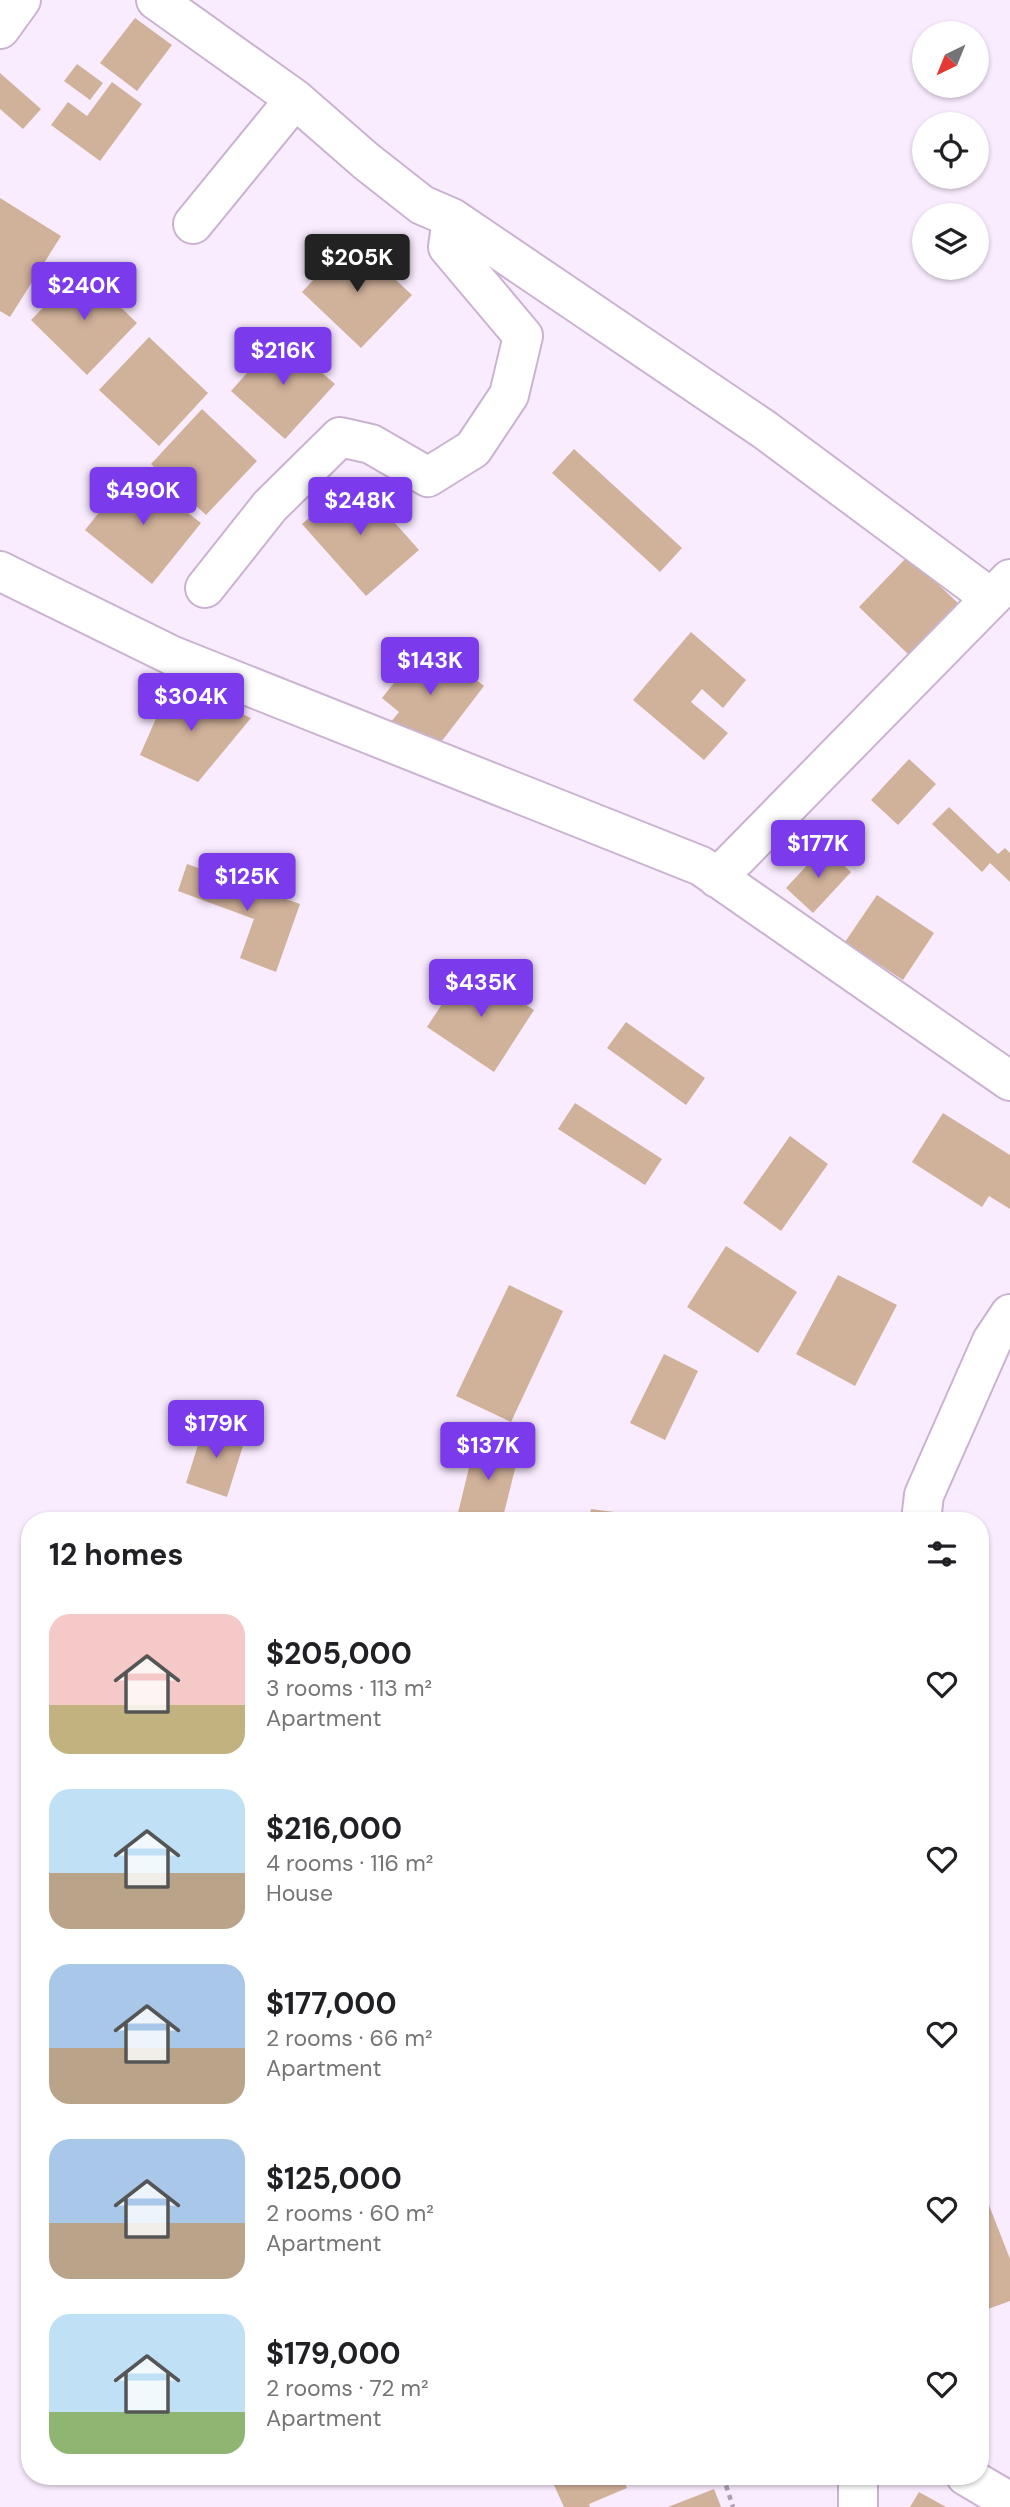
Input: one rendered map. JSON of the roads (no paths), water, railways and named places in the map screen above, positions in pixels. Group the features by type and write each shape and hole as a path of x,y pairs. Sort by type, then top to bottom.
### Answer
{"street":[{"path":"0,29 21,0"},
{"path":"156,0 295,99 366,161 422,205 452,218 1000,588 717,878"},
{"path":"192,224 295,99"},
{"path":"205,588 270,506 340,437 371,444 428,477 473,449 509,395 523,336 448,247 452,218"},
{"path":"0,571 173,656 701,866 1010,1081"},
{"path":"922,1512 925,1495 992,1341 1010,1314"},
{"path":"858,2485 858,2507"},
{"path":"981,2485 1010,2502"}]}
